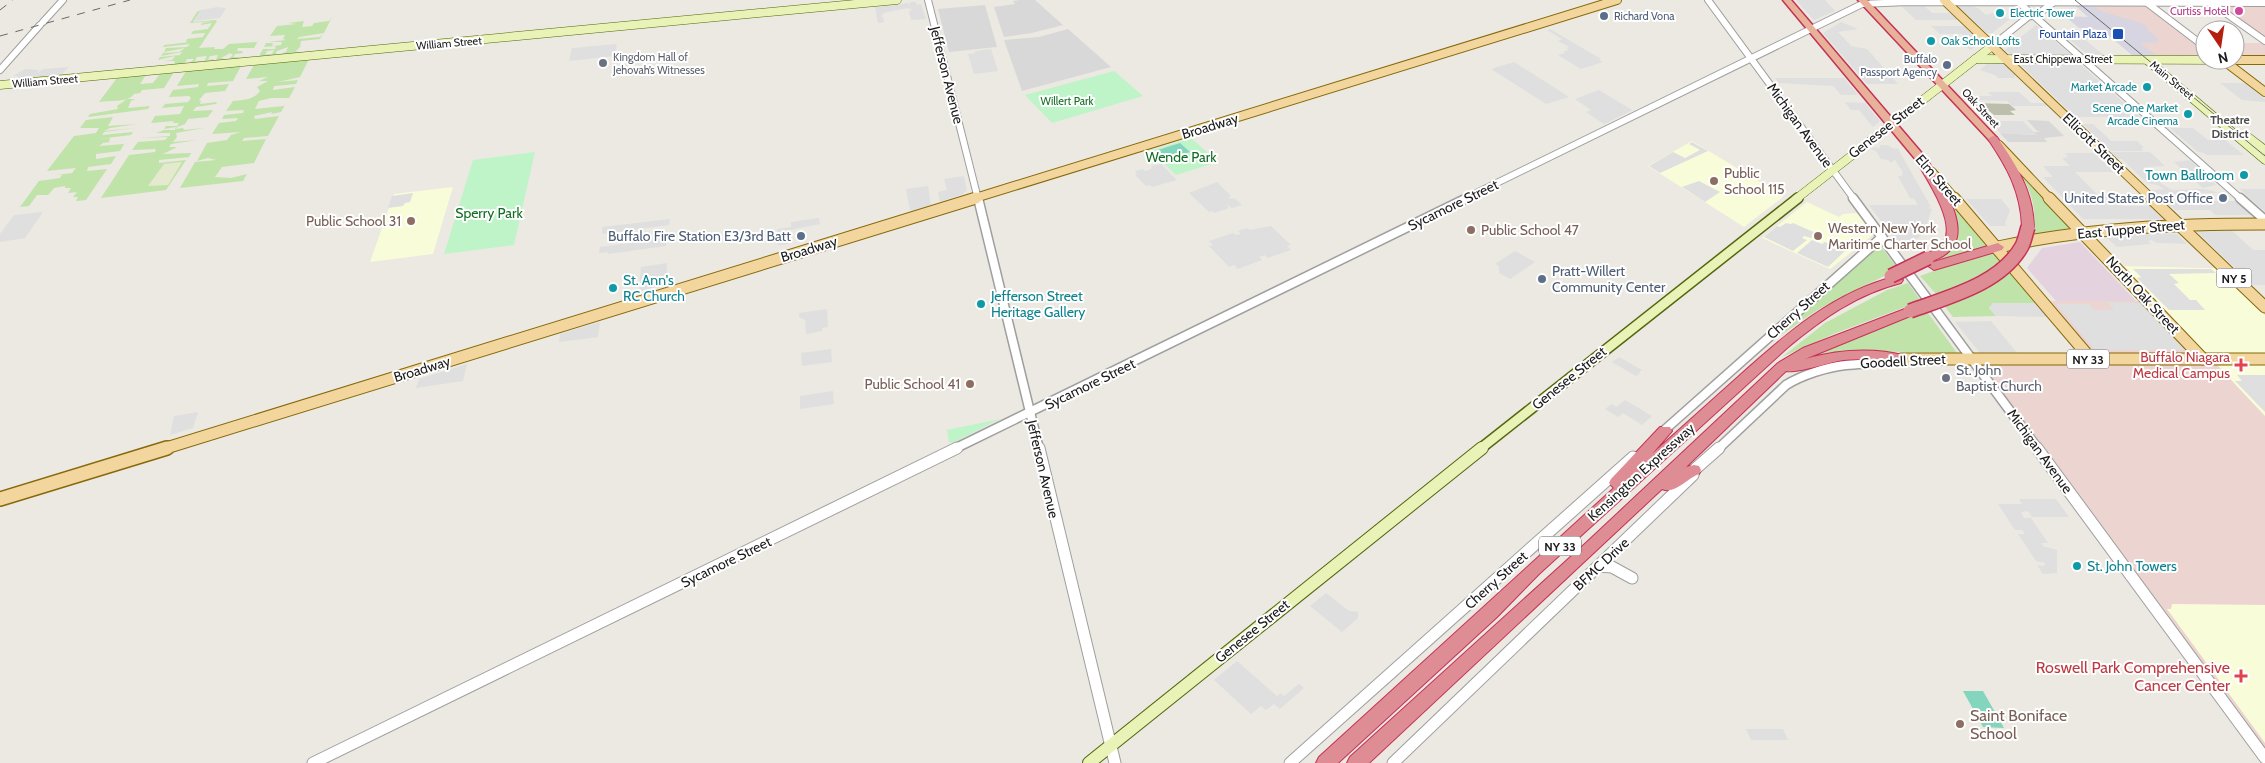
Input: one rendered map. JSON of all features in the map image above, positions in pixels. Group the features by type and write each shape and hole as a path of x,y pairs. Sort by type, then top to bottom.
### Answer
{"highway":[{"name":"Elm Street","path":"1787,0 1921,159"},
{"name":"Oak Street","path":"1864,2 1993,139"},
{"path":"1762,386 1783,366 1808,351 1971,287 2002,269 2022,249 2027,237 2028,204 2018,178 1993,139"},
{"path":"1921,159 1952,220 1953,230 1950,240 1931,262"},
{"name":"NY 33","path":"1931,262 1998,248"},
{"name":"Kensington Expressway","path":"1325,763 1492,612 1533,570 1789,338 1835,307 1884,282 1897,280 1931,262"},
{"name":"NY 33","path":"1762,386 1788,369 1823,359 1868,356 1901,359"},
{"name":"Kensington Expressway","path":"1356,763 1593,546 1762,386"},
{"path":"1533,570 1561,534 1632,468 1665,431"},
{"path":"1593,546 1686,472 1694,470"}],"main road":[{"name":"William Street","path":"0,85 897,0"},
{"name":"Broadway","path":"0,499 1617,0"},
{"name":"Ellicott Street","path":"1945,1 2265,307"},
{"name":"Genesee Street","path":"1089,763 1832,169 1992,46"},
{"name":"East Chippewa Street","path":"1975,59 2195,60"},
{"name":"Main Street","path":"2150,60 2265,150"},
{"name":"Main Street","path":"2150,60 2226,124 2265,160"},
{"path":"2245,60 2265,60"},
{"path":"2236,70 2265,92"},
{"name":"Oak Street","path":"1993,139 2083,231"},
{"name":"Elm Street","path":"1921,159 2091,359"},
{"name":"East Tupper Street","path":"1998,248 2083,231 2178,224 2265,222"},
{"name":"North Oak Street","path":"2083,231 2203,359"},
{"name":"Goodell Street","path":"1901,359 2265,359"}],"street":[{"path":"0,70 63,0"},
{"name":"Jefferson Avenue","path":"928,0 978,197 1115,763"},
{"name":"Michigan Avenue","path":"1708,0 2265,758"},
{"path":"2017,1 2265,222"},
{"path":"2145,1 2195,39"},
{"path":"1864,2 2209,1 2265,3"},
{"path":"2209,1 2265,41"},
{"name":"Sycamore Street","path":"313,763 1864,2"},
{"name":"Genesee Street","path":"1992,46 2032,14 2038,14 2054,2"},
{"name":"Cherry Street","path":"1290,763 1605,481 1665,431 1882,237"},
{"name":"Goodell Street","path":"1812,373 1843,365 1891,362 1901,359"},
{"name":"BFMC Drive","path":"1393,763 1693,475 1694,470 1744,426 1786,385 1812,373"},
{"path":"1599,566 1612,567 1632,578"}],"shaded area":[{"path":"1035,0 1063,25 1032,33 1004,37 994,7 1015,4 1013,1"},
{"path":"1796,0 1825,0 1835,11 1814,20"},
{"name":"Fountain Plaza","path":"2086,1 2103,12 2144,24 2149,29 2146,29 2159,42 2140,43 2157,56 2133,56 2107,34 2103,34 2096,29 2079,28 2065,16 2088,17 2071,2"},
{"path":"910,2 916,2 917,5 921,4 926,19 911,20 909,11 913,10 908,8 883,13 880,16 883,17 884,22 878,23 875,7 908,3 909,5"},
{"path":"985,5 997,47 949,52 938,9"},
{"path":"2265,5 2265,38 2245,24 2245,20 2239,20 2219,6"},
{"path":"1901,6 1924,6 1932,13 1952,13 1959,20 1916,20"},
{"path":"1958,6 1971,6 1978,8 1986,15 1992,13 2010,19 1992,33 1987,33"},
{"path":"2091,6 2145,6 2195,44 2195,57 2153,56"},
{"path":"218,7 226,8 220,18 193,21 201,10"},
{"path":"1841,22 1858,29 1838,32 1851,46 1867,49 1898,84 1867,84 1823,33"},
{"path":"2036,25 2072,56 2012,56 2005,50"},
{"path":"1931,26 1965,26 1981,41 1971,50 1959,42 1944,39 1967,39 1962,34 1940,34"},
{"path":"1068,29 1111,67 1022,91 1004,40 1039,37"},
{"path":"1550,29 1603,62 1581,69 1558,55 1565,53 1563,52 1568,50 1567,48 1569,47 1558,41 1562,39 1547,30"},
{"path":"2068,38 2083,38 2105,56 2089,56"},
{"path":"2245,43 2261,43 2265,46 2265,57 2245,57"},
{"path":"617,44 614,56 569,61 572,48"},
{"path":"991,49 998,71 974,74 968,54"},
{"path":"1514,62 1569,97 1546,104 1491,69"},
{"path":"2000,63 2017,76 2014,76 2015,78 1997,78 1997,76 1980,70 1987,64"},
{"path":"2019,63 2080,64 2140,117 2075,117"},
{"path":"69,67 61,75 16,79 18,76 13,76 25,69 39,70 38,73 43,69"},
{"path":"1775,78 1844,78 1858,95 1841,95 1833,86 1779,83"},
{"path":"2220,83 2244,83 2265,99 2265,102 2242,100"},
{"path":"1599,90 1633,110 1604,124 1586,112 1591,110 1575,99"},
{"path":"1988,92 2019,92 2031,103 2045,103 2048,106 2012,106 2007,101 1971,100 1967,96 1992,96"},
{"path":"1845,102 1865,103 1880,121 1873,127 1859,110 1851,110"},
{"path":"1973,103 2009,104 2016,110 2010,111 2015,115 1994,115 1988,110 1979,110"},
{"path":"2027,120 2049,121 2064,136 2044,138 2047,142 2008,142 2000,133 2036,135 2034,132 2042,132 2037,131"},
{"path":"1989,121 2023,121 2037,135 2000,133"},
{"path":"2083,124 2093,124 2111,141 2137,141 2144,148 2141,148 2143,151 2110,151"},
{"path":"2170,128 2193,128 2208,140 2225,140 2244,155 2207,155 2198,152"},
{"name":"Public School 115","path":"1692,141 1783,197 1744,227 1648,166"},
{"path":"1692,142 1708,151 1660,173 1649,166 1673,152 1685,158 1700,150 1689,144"},
{"path":"1879,145 1888,145 1898,149 1931,207 1928,208 1932,209 1924,231 1919,230 1924,233 1913,242 1900,243 1895,240 1869,205 1918,205 1914,199 1910,198 1898,176 1902,176 1903,172 1895,160 1890,162 1881,159 1876,151 1870,149 1874,147 1881,148"},
{"path":"2111,152 2150,152 2165,166 2144,167 2162,184 2172,190 2204,189 2220,193 2201,193 2207,199 2162,199 2152,190 2165,189 2147,183 2122,159 2118,159"},
{"path":"2065,153 2095,153 2114,172 2075,172 2098,195 2124,195 2129,200 2116,200 2122,206 2149,206 2164,219 2083,219 2043,177 2053,177 2043,166 2070,166 2062,158 2068,157"},
{"path":"2190,160 2216,185 2203,188 2174,162"},
{"path":"183,162 168,185 148,187 164,164"},
{"path":"1161,164 1177,180 1152,187 1150,185 1146,186 1135,175 1137,174 1135,171 1143,169 1145,171 1151,169 1152,166"},
{"path":"964,176 967,191 964,194 940,202 938,192 947,190 944,179"},
{"path":"1699,181 1720,192 1705,202 1682,187"},
{"path":"1217,182 1231,196 1228,197 1230,199 1234,198 1242,205 1232,208 1228,205 1229,208 1214,213 1212,211 1209,212 1189,193"},
{"path":"928,186 931,205 913,211 910,210 906,189"},
{"path":"453,187 433,254 370,262 394,194"},
{"path":"2240,189 2265,189 2265,212"},
{"path":"413,193 410,202 405,203 403,206 388,208 392,196"},
{"path":"1966,199 2001,199 2010,210 2005,223 2006,226 1990,226"},
{"path":"2165,200 2204,201 2208,204 2211,201 2236,201 2252,215 2215,215 2210,210 2175,210"},
{"name":"Western New York Maritime Charter School","path":"1807,202 1839,217 1843,214 1857,213 1874,234 1830,269 1762,238"},
{"path":"43,212 25,238 0,242 0,234 14,215"},
{"path":"819,218 820,224 790,230 787,233 788,244 778,245 777,229 791,227 791,222"},
{"path":"670,219 669,225 602,234 602,227"},
{"path":"1786,223 1793,223 1816,233 1811,238 1804,236 1802,238 1807,240 1793,251 1764,237 1777,226 1780,227"},
{"path":"1271,226 1291,245 1287,246 1291,250 1267,258 1265,255 1259,257 1262,260 1238,269 1234,265 1229,267 1209,246 1213,245 1209,241 1233,233 1236,235 1241,234 1238,231 1247,228 1250,230"},
{"path":"2194,229 2230,229 2253,250 2265,250 2265,285 2253,285"},
{"path":"2149,233 2153,236 2151,233 2177,234 2187,244 2157,243 2151,240 2148,241 2151,244 2117,247 2106,237"},
{"path":"666,238 666,246 608,254 608,252 599,253 600,247"},
{"path":"1812,240 1822,244 1825,242 1845,251 1828,267 1797,253"},
{"path":"2080,242 2136,301 2056,301 2027,268 2042,248"},
{"path":"1515,251 1535,262 1510,279 1499,273 1499,266 1495,264"},
{"path":"667,263 666,284 639,292 641,267"},
{"name":"Buffalo Niagara Medical Campus","path":"2111,266 2230,268 2265,301 2265,763 2263,763 1963,354 2082,353 2038,301 2144,301"},
{"name":"Buffalo Niagara Medical Campus","path":"2124,266 2216,268 2265,315 2265,416"},
{"path":"2133,269 2211,269 2216,273 2169,274 2179,283 2174,284 2190,300 2196,300 2205,310 2169,310 2137,278 2141,277"},
{"path":"2107,302 2141,303 2185,350 2095,350 2056,304 2089,304 2094,310 2114,310"},
{"path":"1993,303 2038,303 2049,317 1996,316 1989,308"},
{"path":"827,309 828,327 822,328 822,331 806,334 805,320 799,317 799,313"},
{"path":"1991,321 2017,353 1980,353 1955,322"},
{"path":"600,322 598,337 559,342 560,334"},
{"path":"831,349 832,362 802,366 801,353"},
{"path":"1619,357 1642,370 1636,376 1612,362"},
{"path":"467,364 463,381 416,388 419,379"},
{"path":"2237,375 2265,375 2265,412 2235,381 2242,381"},
{"path":"833,391 834,404 800,409 800,396"},
{"path":"1625,400 1652,416 1642,425 1623,413 1618,417 1605,409 1612,404 1617,407"},
{"path":"198,412 193,428 170,435 174,416"},
{"path":"2019,499 2056,499 2069,517 2032,517 2028,511 2021,512 2024,518 2031,518 2048,543 2042,543 2043,546 2057,550 2057,573 2043,574 2037,565 2044,566 2045,563 2036,561 2018,534 2025,534 2022,530 2015,530 1998,504 2022,504"},
{"path":"1326,593 1349,611 1358,612 1358,618 1342,632 1310,606"},
{"name":"Roswell Park Comprehensive Cancer Center","path":"2172,604 2265,605 2265,743 2167,609 2171,609"},
{"path":"1237,661 1277,696 1281,693 1284,696 1299,684 1304,688 1280,709 1274,704 1266,710 1261,706 1251,714 1214,680"},
{"path":"1746,729 1783,729 1788,740 1751,740"}],"green space":[{"path":"201,10 193,22 215,20 217,21 199,48 215,47 214,49 223,49 229,44 257,42 259,39 254,48 238,48 237,51 242,51 243,53 235,54 233,57 239,57 239,61 227,61 233,55 230,53 221,58 225,59 224,61 215,62 218,55 210,56 208,60 214,59 212,62 203,63 207,56 197,57 195,61 201,61 200,63 189,64 194,59 187,59 184,65 159,67 174,64 175,61 164,61 172,60 175,56 158,60 160,57 180,55 182,52 161,56 163,53 179,52 185,48 164,52 166,48 187,47 190,44 163,47 164,45 190,42 186,42 187,39 203,37 205,33 191,34 193,31 208,29 212,23 201,25 202,23 214,21 190,23 197,12"},
{"path":"332,17 324,33 299,37 297,39 320,37 323,34 320,39 301,41 300,47 295,52 301,52 299,54 277,55 286,52 288,47 277,51 275,56 265,57 267,54 272,54 274,50 267,51 264,57 258,58 263,49 275,49 276,46 264,47 266,43 273,43 272,46 281,45 282,42 268,42 286,40 283,39 285,35 270,36 277,26 297,24 288,23 304,21 302,27 312,26 314,23 329,21"},
{"path":"309,59 300,77 278,82 298,80 296,84 274,86 273,90 295,87 289,98 271,98 259,101 255,109 284,106 286,103 281,112 254,116 255,119 279,116 268,136 244,138 242,141 266,139 254,163 222,167 215,177 231,178 247,174 243,181 180,188 195,162 216,160 208,158 197,161 207,143 227,140 231,135 241,132 212,134 219,123 236,121 238,118 222,119 224,115 243,113 244,110 226,111 233,101 255,96 260,91 257,87 268,81 259,81 268,77 246,79 254,65"},
{"path":"241,66 233,81 208,83 207,86 229,84 225,91 205,93 199,100 201,101 200,104 217,102 216,104 196,107 193,111 213,110 208,117 188,119 185,124 177,127 176,129 183,128 184,130 204,128 176,133 177,137 173,142 197,140 171,144 169,147 177,147 163,154 191,153 189,157 159,160 159,163 186,160 166,190 101,198 129,155 155,152 156,149 132,150 138,142 165,140 168,137 141,138 170,136 170,133 156,133 164,130 175,130 176,127 164,129 166,126 177,126 179,123 173,123 174,121 151,123 155,116 180,114 184,106 162,108 165,104 188,102 191,98 189,96 169,97 173,90 198,87 199,84 177,86 186,71","holes":["182,162 168,185 148,186 164,164"]},
{"name":"Willert Park","path":"1114,71 1143,96 1052,123 1025,95"},
{"path":"174,72 164,88 142,90 128,99 99,102 117,78 146,75 140,84 153,83 160,74"},
{"path":"127,99 135,99 131,101 128,108 150,106 148,109 88,117 90,114 118,109 117,106"},
{"path":"113,117 108,126 137,124 110,128 104,131 135,128 104,132 102,135 133,132 131,135 98,139 110,138 109,142 130,139 103,143 99,146 124,144 120,151 96,154 96,159 116,156 111,164 88,167 87,171 107,169 86,200 76,201 78,197 73,197 77,192 68,193 71,188 65,188 65,186 54,188 48,195 37,195 29,206 20,207 39,181 60,178 62,175 56,175 72,173 76,168 47,171 74,136 96,133 99,128 80,128 86,120"},
{"name":"Wende Park","path":"1191,138 1218,162 1176,175 1151,151"},
{"path":"1180,143 1190,152 1168,159 1158,150"},
{"name":"Sperry Park","path":"535,152 514,245 444,254 473,160"},
{"path":"2016,166 2075,227 2034,236 2035,216 2032,199 2026,183"},
{"path":"1942,190 1989,245 1940,260 1954,244 1957,236 1956,223"},
{"path":"1880,245 1898,269 1819,309 1769,343 1870,252"},
{"path":"1996,253 2003,261 1995,267 1971,280 1936,294 1920,276 1947,266"},
{"path":"2011,270 2038,303 1993,303 1989,308 1996,316 1953,317 1942,303"},
{"path":"1908,283 1921,301 1836,333 1782,357 1825,323 1887,290"},
{"path":"1925,309 1957,353 1859,351 1804,360"},
{"path":"1000,419 952,443 949,442 947,430"},
{"path":"1963,691 1983,691 2004,728 1983,727"}],"tram line":[{"path":"2075,0 2265,156"}],"railway":[{"path":"0,10 13,0"},
{"path":"0,36 130,0"}],"place":[{"name":"Curtiss Hotel","path":"2239,11"},
{"name":"Electric Tower","path":"2000,13"},
{"name":"Richard Vona","path":"1604,16"},
{"name":"Fountain Plaza","path":"2118,34"},
{"name":"Oak School Lofts","path":"1931,41"},
{"name":"Kingdom Hall of Jehovah’s Witnesses","path":"603,63"},
{"name":"Buffalo Passport Agency","path":"1947,65"},
{"name":"Market Arcade","path":"2147,87"},
{"name":"Scene One Market Arcade Cinema","path":"2188,114"},
{"name":"Town Ballroom","path":"2244,175"},
{"name":"Public School 115","path":"1714,181"},
{"name":"United States Post Office","path":"2223,198"},
{"name":"Public School 31","path":"411,221"},
{"name":"Public School 47","path":"1471,230"},
{"name":"Buffalo Fire Station E3/3rd Batt","path":"801,236"},
{"name":"Western New York Maritime Charter School","path":"1818,236"},
{"name":"Pratt-Willert Community Center","path":"1542,279"},
{"name":"St. Ann's RC Church","path":"613,288"},
{"name":"Jefferson Street Heritage Gallery","path":"981,304"},
{"name":"Buffalo Niagara Medical Campus","path":"2241,365"},
{"name":"St. John Baptist Church","path":"1946,378"},
{"name":"Public School 41","path":"970,384"},
{"name":"St. John Towers","path":"2077,566"},
{"name":"Roswell Park Comprehensive Cancer Center","path":"2241,676"},
{"name":"Saint Boniface School","path":"1960,724"}],"district":[{"name":"Theatre District","path":"2230,126"}]}
